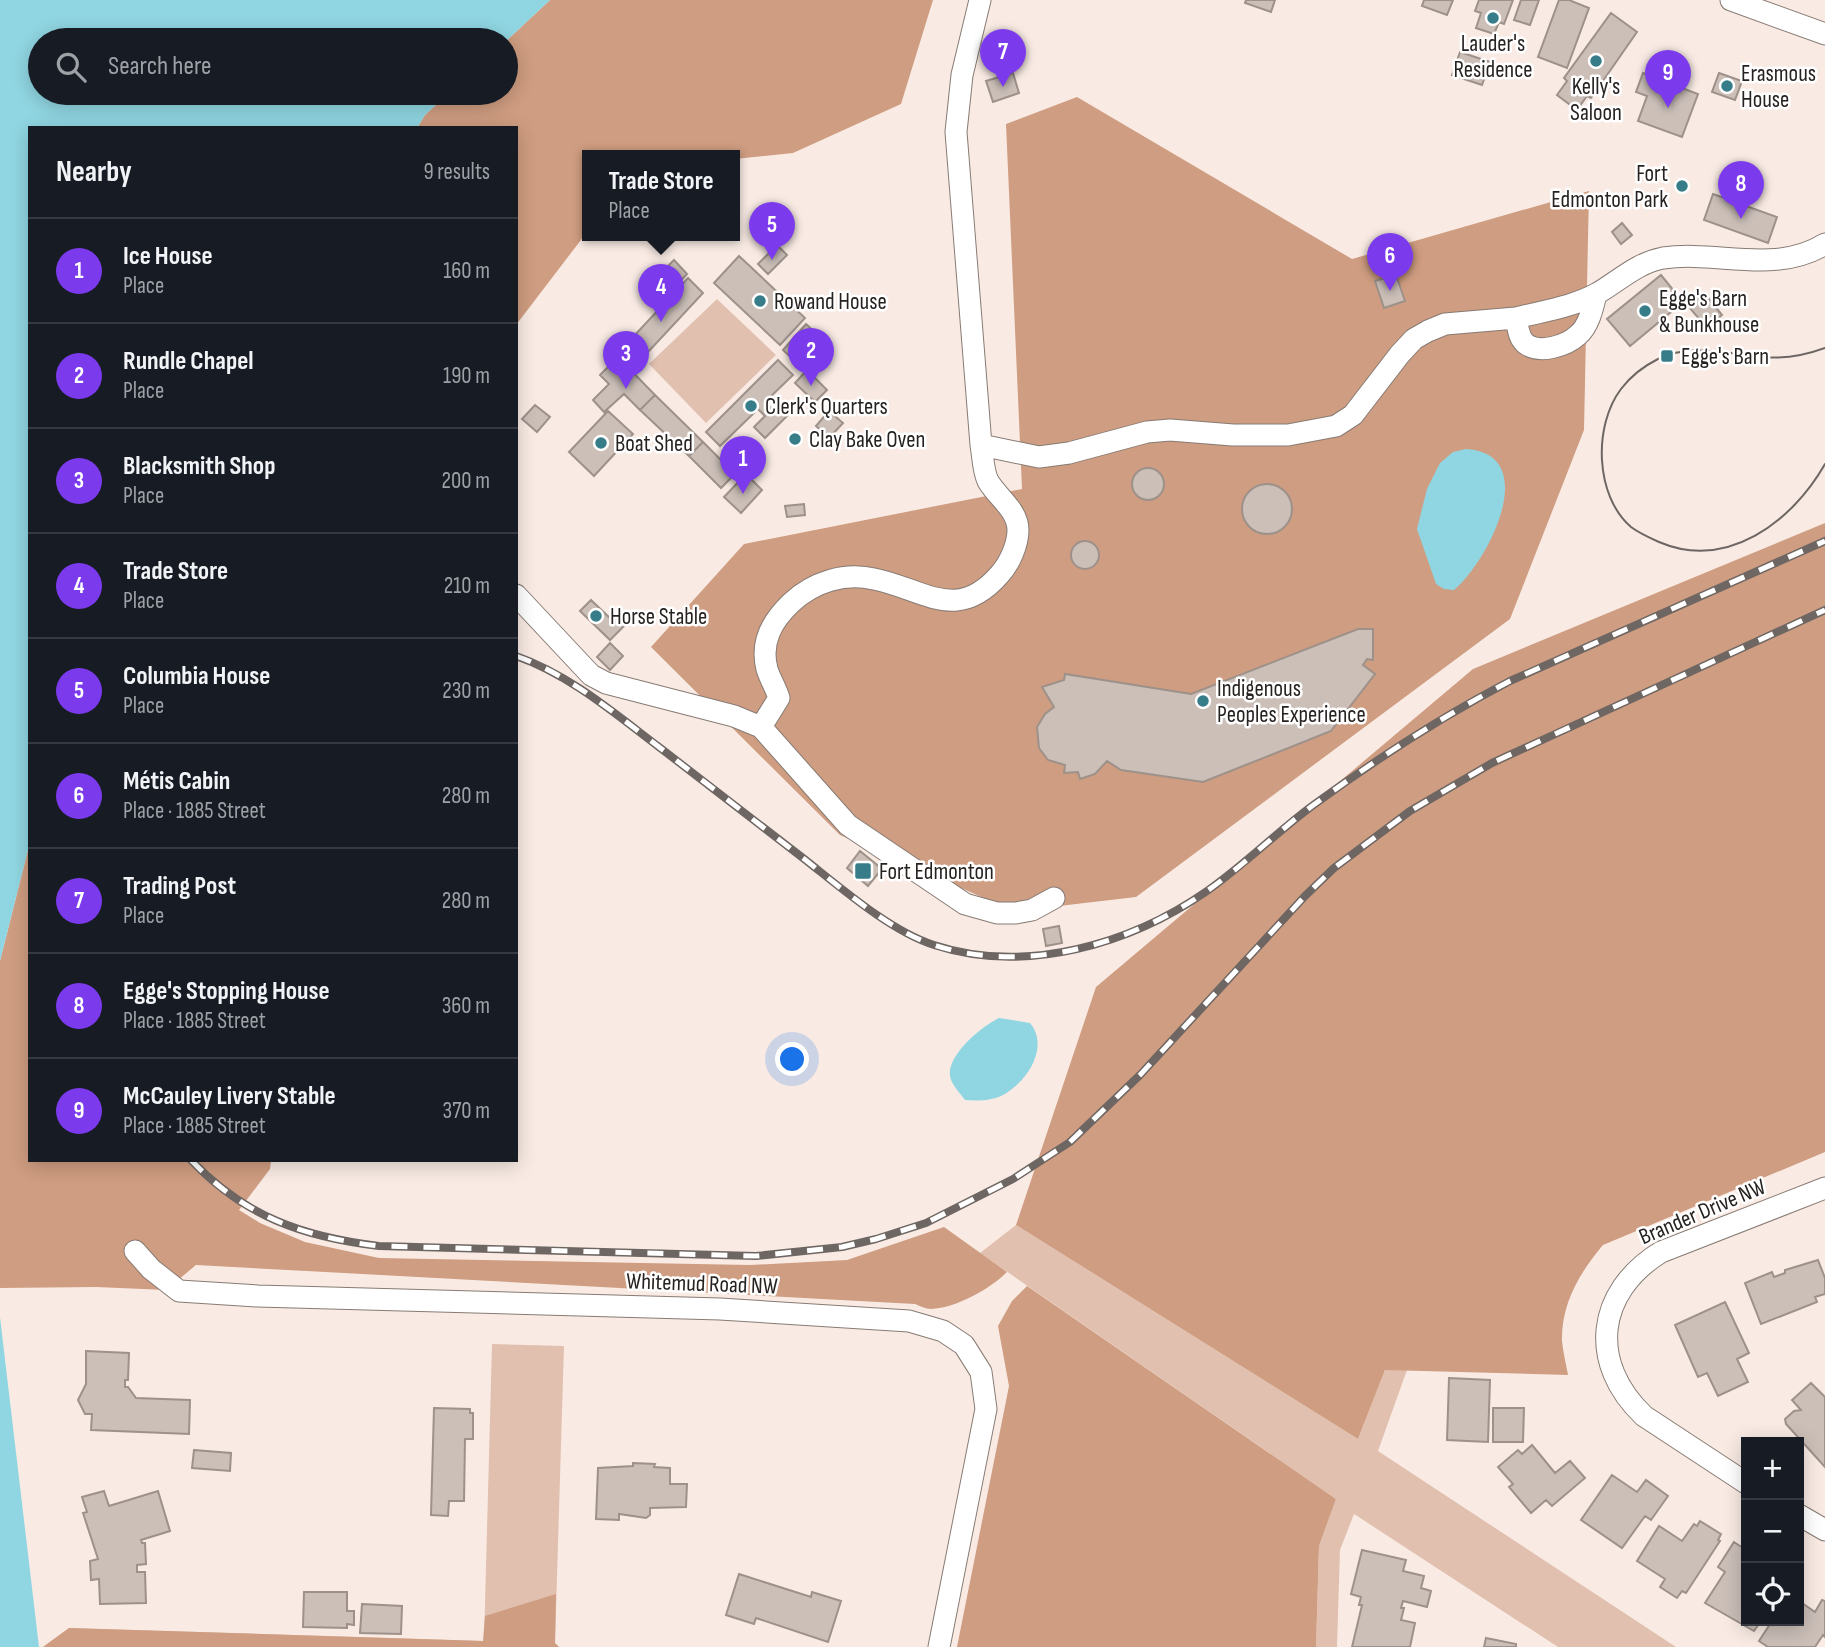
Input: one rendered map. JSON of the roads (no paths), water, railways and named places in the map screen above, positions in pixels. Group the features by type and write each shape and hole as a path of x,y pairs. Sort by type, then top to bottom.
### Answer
{"street":[{"path":"761,727 779,698 765,656 769,634 781,612 803,592 821,583 858,577 874,579 924,597 960,599 981,593 1006,568 1018,533 1017,520 987,479 981,445 956,132 962,75 980,0"},
{"path":"1731,0 1825,34"},
{"path":"981,445 1040,457 1069,453 1147,432 1170,430 1261,436 1288,435 1336,426 1353,415 1400,354 1415,339 1445,324 1516,318 1568,305 1596,294 1645,262 1667,258 1776,261 1800,256 1825,244"},
{"path":"1516,318 1520,336 1526,344 1541,349 1562,345 1580,335 1591,313 1596,294"},
{"path":"518,597 579,663 598,679 734,716 761,727 848,825 965,904 997,913 1016,913 1032,910 1054,898"},
{"name":"Brander Drive NW","path":"1741,1480 1644,1416 1631,1404 1621,1391 1608,1359 1607,1324 1620,1289 1645,1262 1661,1252 1825,1188"},
{"name":"Whitemud Road NW","path":"135,1251 151,1269 179,1291 258,1296 720,1309 909,1321 943,1331 964,1345 981,1372 986,1409 939,1647"},
{"path":"1804,1518 1825,1530"}],"water":[{"path":"0,0 550,0 518,30 28,28 28,105 436,105 418,126 28,126 28,850 0,961"},
{"path":"1466,449 1489,455 1501,469 1505,488 1502,511 1481,557 1467,576 1454,590 1444,589 1436,584 1417,529 1427,489 1440,463 1453,452"},
{"path":"999,1018 1030,1023 1036,1032 1038,1043 1033,1063 1020,1082 1003,1095 984,1100 965,1100 950,1076 954,1059 975,1034"},
{"path":"0,1317 39,1647 0,1647"}],"tram line":[{"path":"1825,348 1778,357 1696,351 1670,354 1658,359 1643,368 1621,389 1612,404 1602,441 1605,479 1610,498 1619,514 1641,533 1659,542 1684,549 1709,550 1733,545 1755,536 1795,505 1825,464"}],"railway":[{"path":"518,657 555,673 591,696 849,895 900,930 934,945 969,953 1005,957 1041,955 1077,949 1111,939 1177,910 1221,881 1336,789 1459,709 1510,681 1825,541"},
{"path":"193,1162 233,1196 277,1221 326,1237 379,1246 756,1256 842,1247 926,1223 1013,1179 1070,1142 1140,1075 1305,896 1334,868 1410,811 1492,763 1825,610"}],"place":[{"name":"Lauder's Residence","path":"1493,18"},
{"name":"Kelly's Saloon","path":"1596,61"},
{"name":"Erasmous House","path":"1727,86"},
{"name":"Trading Post","path":"1003,87"},
{"name":"McCauley Livery Stable","path":"1668,108"},
{"name":"Fort Edmonton Park","path":"1682,186"},
{"name":"Egge's Stopping House","path":"1741,219"},
{"name":"Columbia House","path":"772,260"},
{"name":"Métis Cabin","path":"1390,291"},
{"name":"Rowand House","path":"760,301"},
{"name":"Egge's Barn & Bunkhouse","path":"1645,311"},
{"name":"Trade Store","path":"661,322"},
{"name":"Egge's Barn","path":"1667,356"},
{"name":"Rundle Chapel","path":"811,386"},
{"name":"Blacksmith Shop","path":"626,389"},
{"name":"Clerk's Quarters","path":"751,406"},
{"name":"Clay Bake Oven","path":"795,439"},
{"name":"Boat Shed","path":"601,443"},
{"name":"Ice House","path":"743,494"},
{"name":"Horse Stable","path":"596,616"},
{"name":"Indigenous Peoples Experience","path":"1203,701"},
{"name":"Fort Edmonton","path":"863,871"}]}
